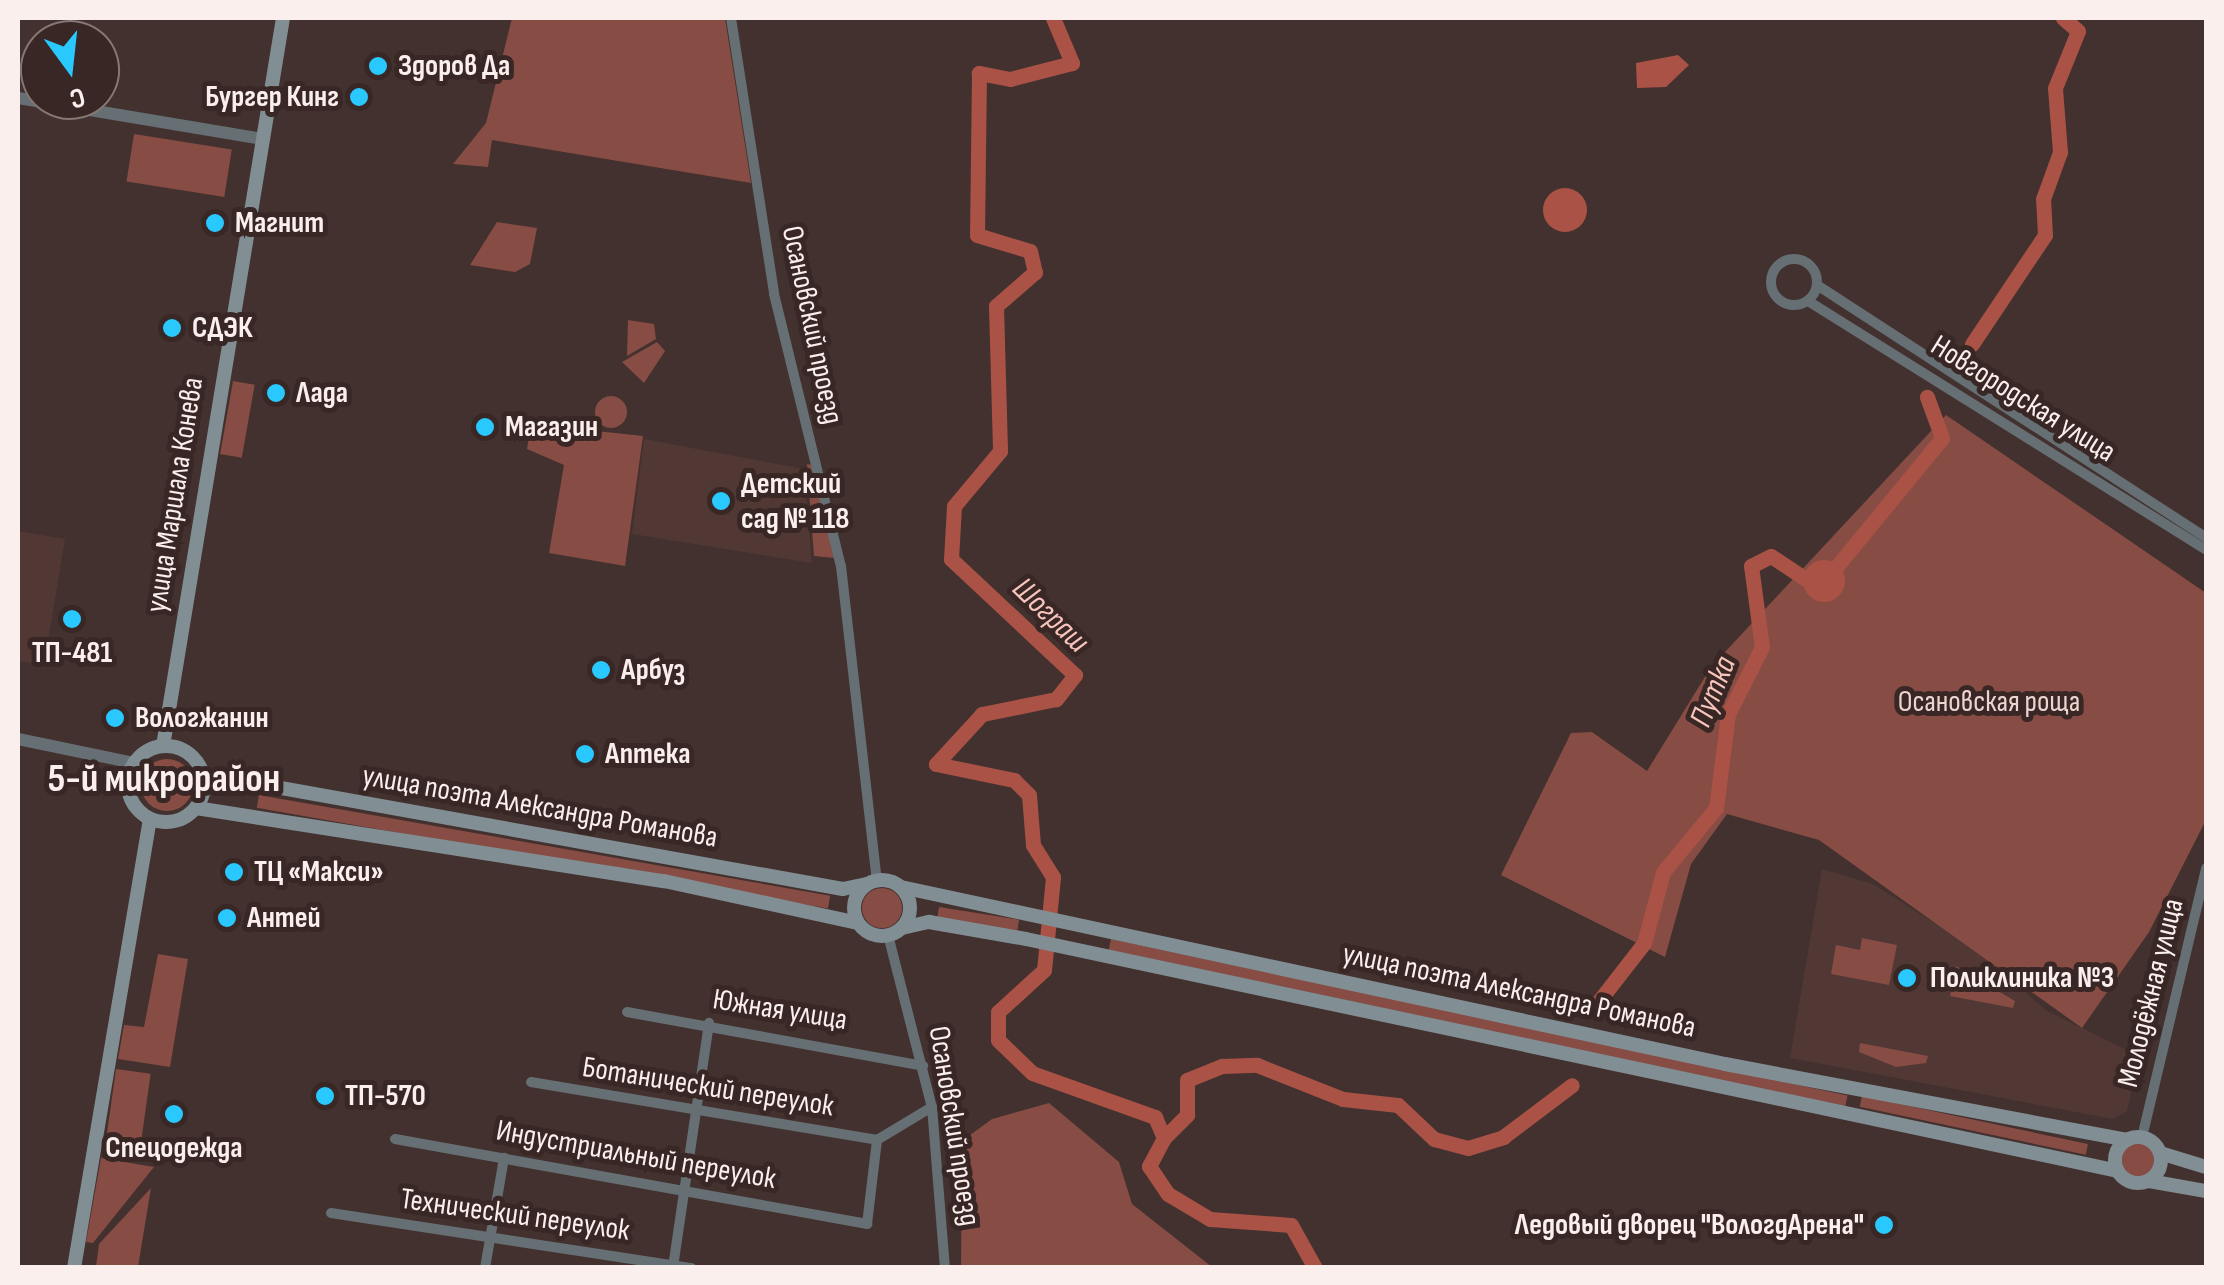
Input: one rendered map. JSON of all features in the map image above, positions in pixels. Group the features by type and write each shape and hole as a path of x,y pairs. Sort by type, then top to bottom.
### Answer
{"main road":[{"name":"улица Маршала Конева","path":"164,746 283,18"},
{"path":"164,746 188,753 203,774 196,808 173,822 150,819 129,793 134,763 164,746"},
{"name":"улица поэта Александра Романова","path":"203,774 844,889 872,882"},
{"name":"улица поэта Александра Романова","path":"196,808 664,882 858,923"},
{"path":"74,1268 150,819"},
{"path":"872,882 901,887 910,905 895,932 858,923 854,904 872,882"},
{"name":"улица поэта Александра Романова","path":"901,887 2127,1140 2145,1138 2160,1153"},
{"name":"улица поэта Александра Романова","path":"895,932 929,922 1026,938 2206,1191"},
{"path":"2118,1172 2127,1140"},
{"path":"2148,1181 2160,1153 2206,1167"}],"street":[{"name":"Осановский проезд","path":"731,18 774,294 841,566 872,882"},
{"path":"18,98 264,139"},
{"name":"Новгородская улица","path":"2206,538 1817,284 1800,260 1775,268 1777,299 1808,301 2206,550"},
{"path":"1808,301 1817,284"},
{"path":"18,739 134,763"},
{"name":"Молодёжная улица","path":"2144,1130 2206,868"},
{"name":"Осановский проезд","path":"895,932 932,1107 945,1268"},
{"name":"Южная улица","path":"627,1012 709,1023 923,1066"},
{"path":"674,1266 709,1023"},
{"name":"Ботанический переулок","path":"531,1082 878,1140"},
{"path":"878,1140 932,1107"},
{"name":"Индустриальный переулок","path":"395,1138 685,1186 867,1224 878,1140"},
{"path":"486,1268 504,1158"},
{"name":"Технический переулок","path":"331,1213 692,1268"}],"shaded area":[{"path":"1678,55 1689,65 1666,87 1637,88 1636,63"},
{"path":"1565,188 1580,195 1587,210 1580,225 1565,232 1550,225 1543,210 1550,195"},
{"name":"Детский сад № 118","path":"644,439 804,469 812,563 632,534"},
{"path":"18,531 65,539 44,665 18,661"},
{"path":"1824,560 1839,566 1845,581 1839,596 1824,602 1809,596 1803,581 1809,566"},
{"name":"Поликлиника №3","path":"1822,869 1873,884 1973,947 2047,1011 2139,1056 2127,1111 2113,1119 1790,1058"}],"green space":[{"path":"512,18 725,18 751,183 492,140 488,167 453,164 486,123"},
{"path":"134,134 232,149 224,197 126,181"},
{"path":"497,222 537,228 530,264 515,272 470,265"},
{"path":"628,320 654,324 656,339 627,356"},
{"path":"657,342 665,351 644,383 622,362"},
{"path":"233,381 255,385 242,458 220,454"},
{"path":"611,396 623,400 627,412 623,424 611,428 599,424 595,412 599,400"},
{"name":"Осановская роща","path":"1946,415 2206,593 2206,820 2149,932 2082,1028 1819,840 1727,814 1691,864 1665,957 1501,875 1571,733 1592,732 1647,771 1711,667"},
{"path":"531,424 643,436 625,566 549,553 564,465 527,449"},
{"path":"807,464 813,465 834,558 814,556"},
{"path":"167,759 186,766 193,785 186,804 167,811 148,804 141,785 148,766"},
{"path":"259,795 830,896 828,909 257,808"},
{"path":"882,888 896,894 902,908 896,922 882,928 868,922 862,908 868,894"},
{"path":"939,907 1019,920 1017,932 937,919"},
{"path":"1862,938 1897,945 1889,985 1831,974 1836,945 1860,950"},
{"path":"1111,939 1848,1096 1845,1106 1109,950"},
{"path":"158,954 188,959 170,1067 118,1059 124,1025 144,1027"},
{"path":"1956,966 2015,1001 2013,1008 1950,996"},
{"path":"1860,1043 1928,1056 1926,1063 1896,1067 1859,1052"},
{"path":"116,1069 151,1074 139,1154 105,1149"},
{"path":"1862,1096 2088,1144 2086,1155 1860,1107"},
{"path":"1049,1103 1119,1162 1132,1204 1212,1267 961,1267 962,1141 992,1119"},
{"path":"2139,1143 2151,1148 2156,1160 2151,1172 2139,1177 2127,1172 2122,1160 2127,1148"},
{"path":"101,1158 154,1167 93,1243 86,1242"},
{"path":"151,1188 138,1267 96,1267 99,1244"}],"waterway":[{"name":"Шограш","path":"1053,18 1072,63 1010,79 979,73 977,235 1030,251 1035,272 996,306 1000,451 954,506 951,559 1075,675 1056,699 982,714 936,764 1014,780 1029,795 1033,845 1053,877 1044,970 998,1012 998,1040 1032,1073 1155,1117 1164,1138 1149,1166 1168,1194 1210,1219 1291,1225 1315,1268"},
{"name":"Путка","path":"1972,344 2045,235 2043,199 2060,152 2055,88 2078,31 2063,18"},
{"name":"Путка","path":"1595,1006 1644,943 1663,872 1716,808 1728,714 1762,647 1751,566 1771,556 1819,588 1942,438 1927,397"},
{"name":"Путка","path":"1164,1138 1187,1115 1187,1080 1222,1066 1257,1065 1343,1099 1398,1105 1434,1139 1468,1148 1503,1137 1572,1085"}],"place":[{"name":"Здоров Да","path":"378,66"},
{"name":"Бургер Кинг","path":"359,97"},
{"name":"Магнит","path":"215,223"},
{"name":"СДЭК","path":"172,328"},
{"name":"Лада","path":"276,393"},
{"name":"Магазин","path":"485,427"},
{"name":"Детский сад № 118","path":"721,501"},
{"name":"ТП-481","path":"72,619"},
{"name":"Арбуз","path":"601,670"},
{"name":"Вологжанин","path":"115,718"},
{"name":"Аптека","path":"585,754"},
{"name":"ТЦ «Макси»","path":"234,872"},
{"name":"Антей","path":"227,918"},
{"name":"Поликлиника №3","path":"1907,978"},
{"name":"ТП-570","path":"325,1096"},
{"name":"Спецодежда","path":"174,1114"},
{"name":"Ледовый дворец \"ВологдАрена\"","path":"1884,1225"}],"district":[{"name":"5-й микрорайон","path":"164,779"}]}
